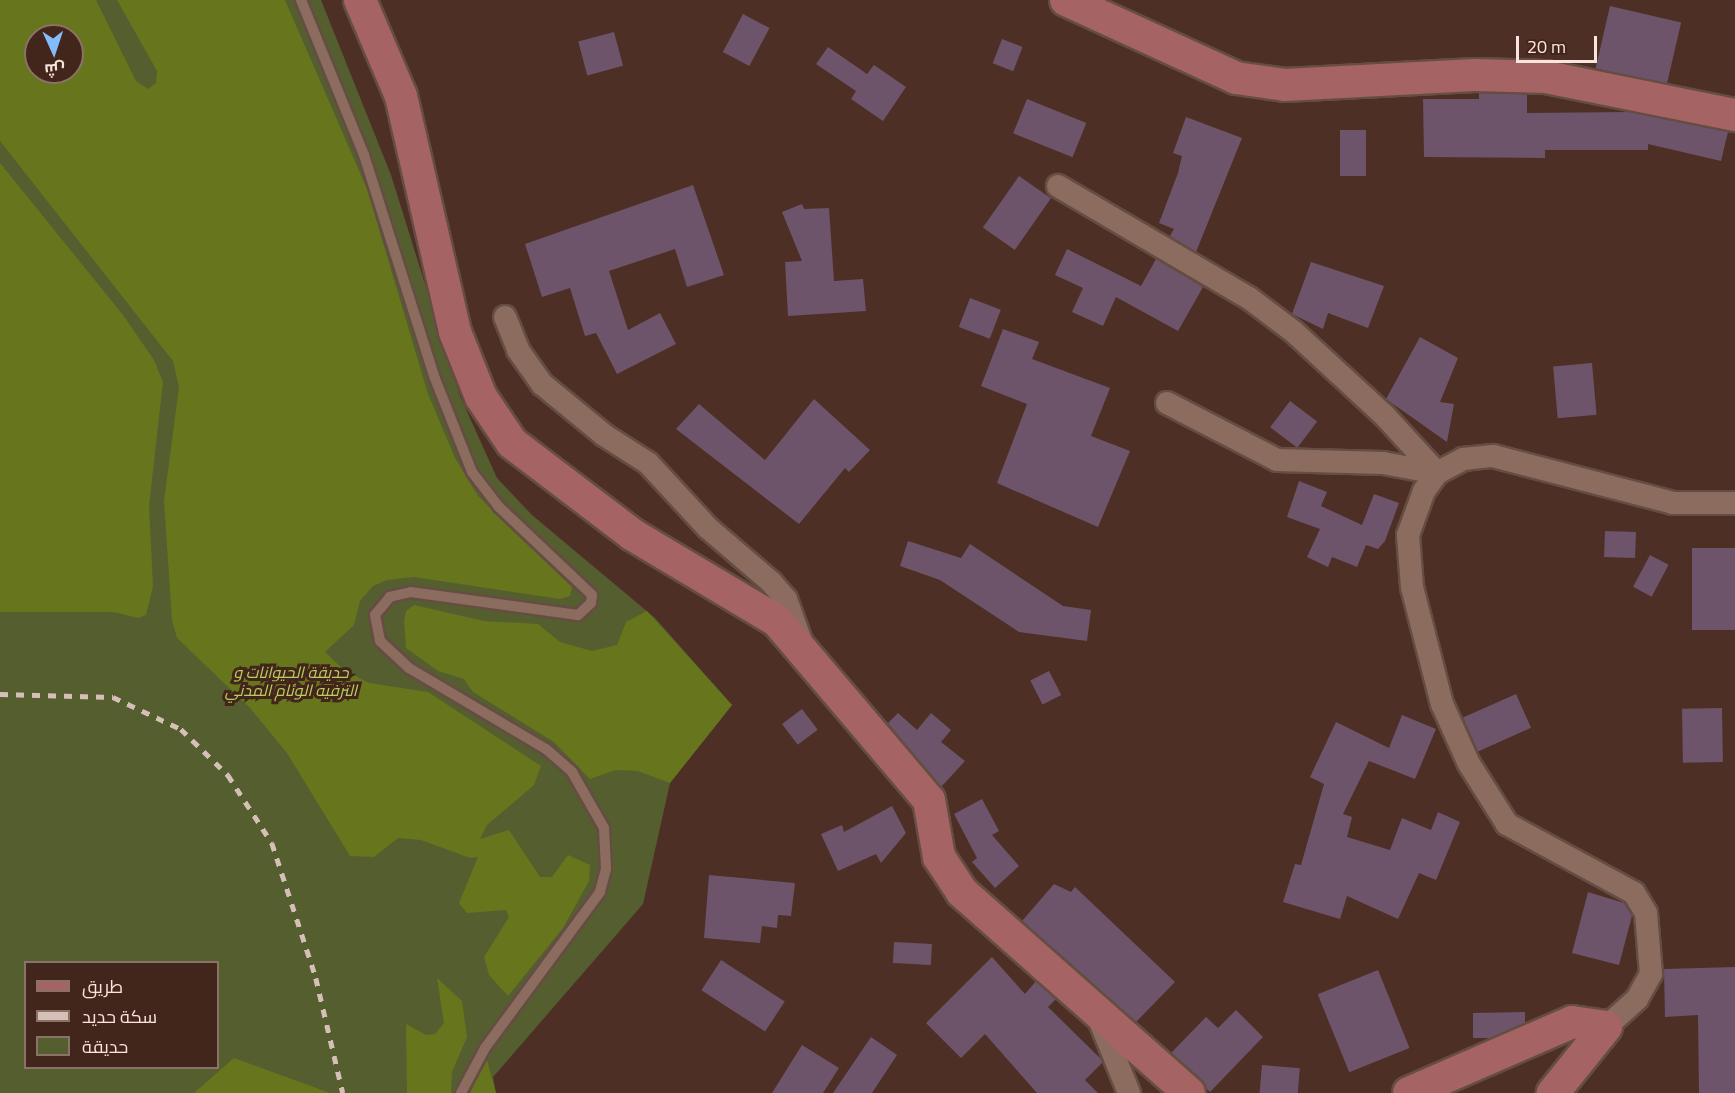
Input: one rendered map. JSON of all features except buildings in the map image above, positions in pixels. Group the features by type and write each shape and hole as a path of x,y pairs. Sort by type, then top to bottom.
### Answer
{"street":[{"path":"360,0 401,96 455,332 481,396 512,443 633,535 777,621 804,650 929,800 939,857 962,892 1189,1093"},
{"path":"1066,0 1236,78 1286,85 1475,75 1546,77 1735,116"},
{"path":"1058,186 1249,298 1294,332 1385,416 1437,473"},
{"path":"505,317 518,350 542,384 604,435 648,463 708,528 771,582 786,599 804,650"},
{"path":"1167,403 1276,460 1383,463 1437,473"},
{"path":"1553,1093 1606,1027 1637,999 1651,974 1646,913 1634,893 1507,824 1469,764 1442,704 1412,587 1408,535 1437,473 1463,459 1493,456 1673,503 1735,503"},
{"path":"1096,1013 1129,1093"},
{"path":"1409,1093 1572,1022 1606,1027"}],"lane":[{"path":"301,0 364,155 434,376 472,472 499,507 592,595 591,603 579,615 401,593 390,597 375,615 380,641 409,668 546,748 572,772 604,828 606,869 600,892 485,1048 461,1093"}],"green space":[{"name":"حديقة الحيوانات و الترفيه الوئام المدني","path":"0,0 321,0 391,175 460,396 497,478 532,515 655,618 732,705 670,783 643,904 493,1077 496,1093 0,1093"},
{"path":"0,0 96,0 136,81 148,89 156,83 157,71 117,0 285,0 367,189 428,394 455,458 478,496 572,587 570,596 560,599 414,577 387,580 373,586 360,601 354,625 325,652 344,670 369,683 428,692 541,766 534,785 487,825 480,839 509,830 540,877 552,877 568,855 590,865 589,881 563,928 508,996 489,975 484,957 509,917 506,910 467,913 459,903 478,857 470,858 421,840 398,838 374,857 350,856 287,753 250,708 177,638 172,620 164,501 179,387 173,361 0,141"},
{"path":"0,163 123,315 154,360 163,382 149,506 153,586 146,615 138,618 114,612 0,612"},
{"path":"414,605 484,621 538,624 560,642 592,651 617,645 626,622 647,611 732,705 670,783 638,771 616,770 590,779 554,742 473,692 464,679 438,671 406,648 404,620 406,611"},
{"path":"437,978 462,1001 467,1037 452,1072 451,1093 407,1093 406,1024 426,1035 435,1034 444,1023"},
{"path":"234,1058 330,1093 194,1093"},
{"path":"487,1060 496,1093 470,1093 477,1077"}],"railway":[{"path":"0,694 113,697 181,729 228,775 272,843 316,978 343,1093"}]}
